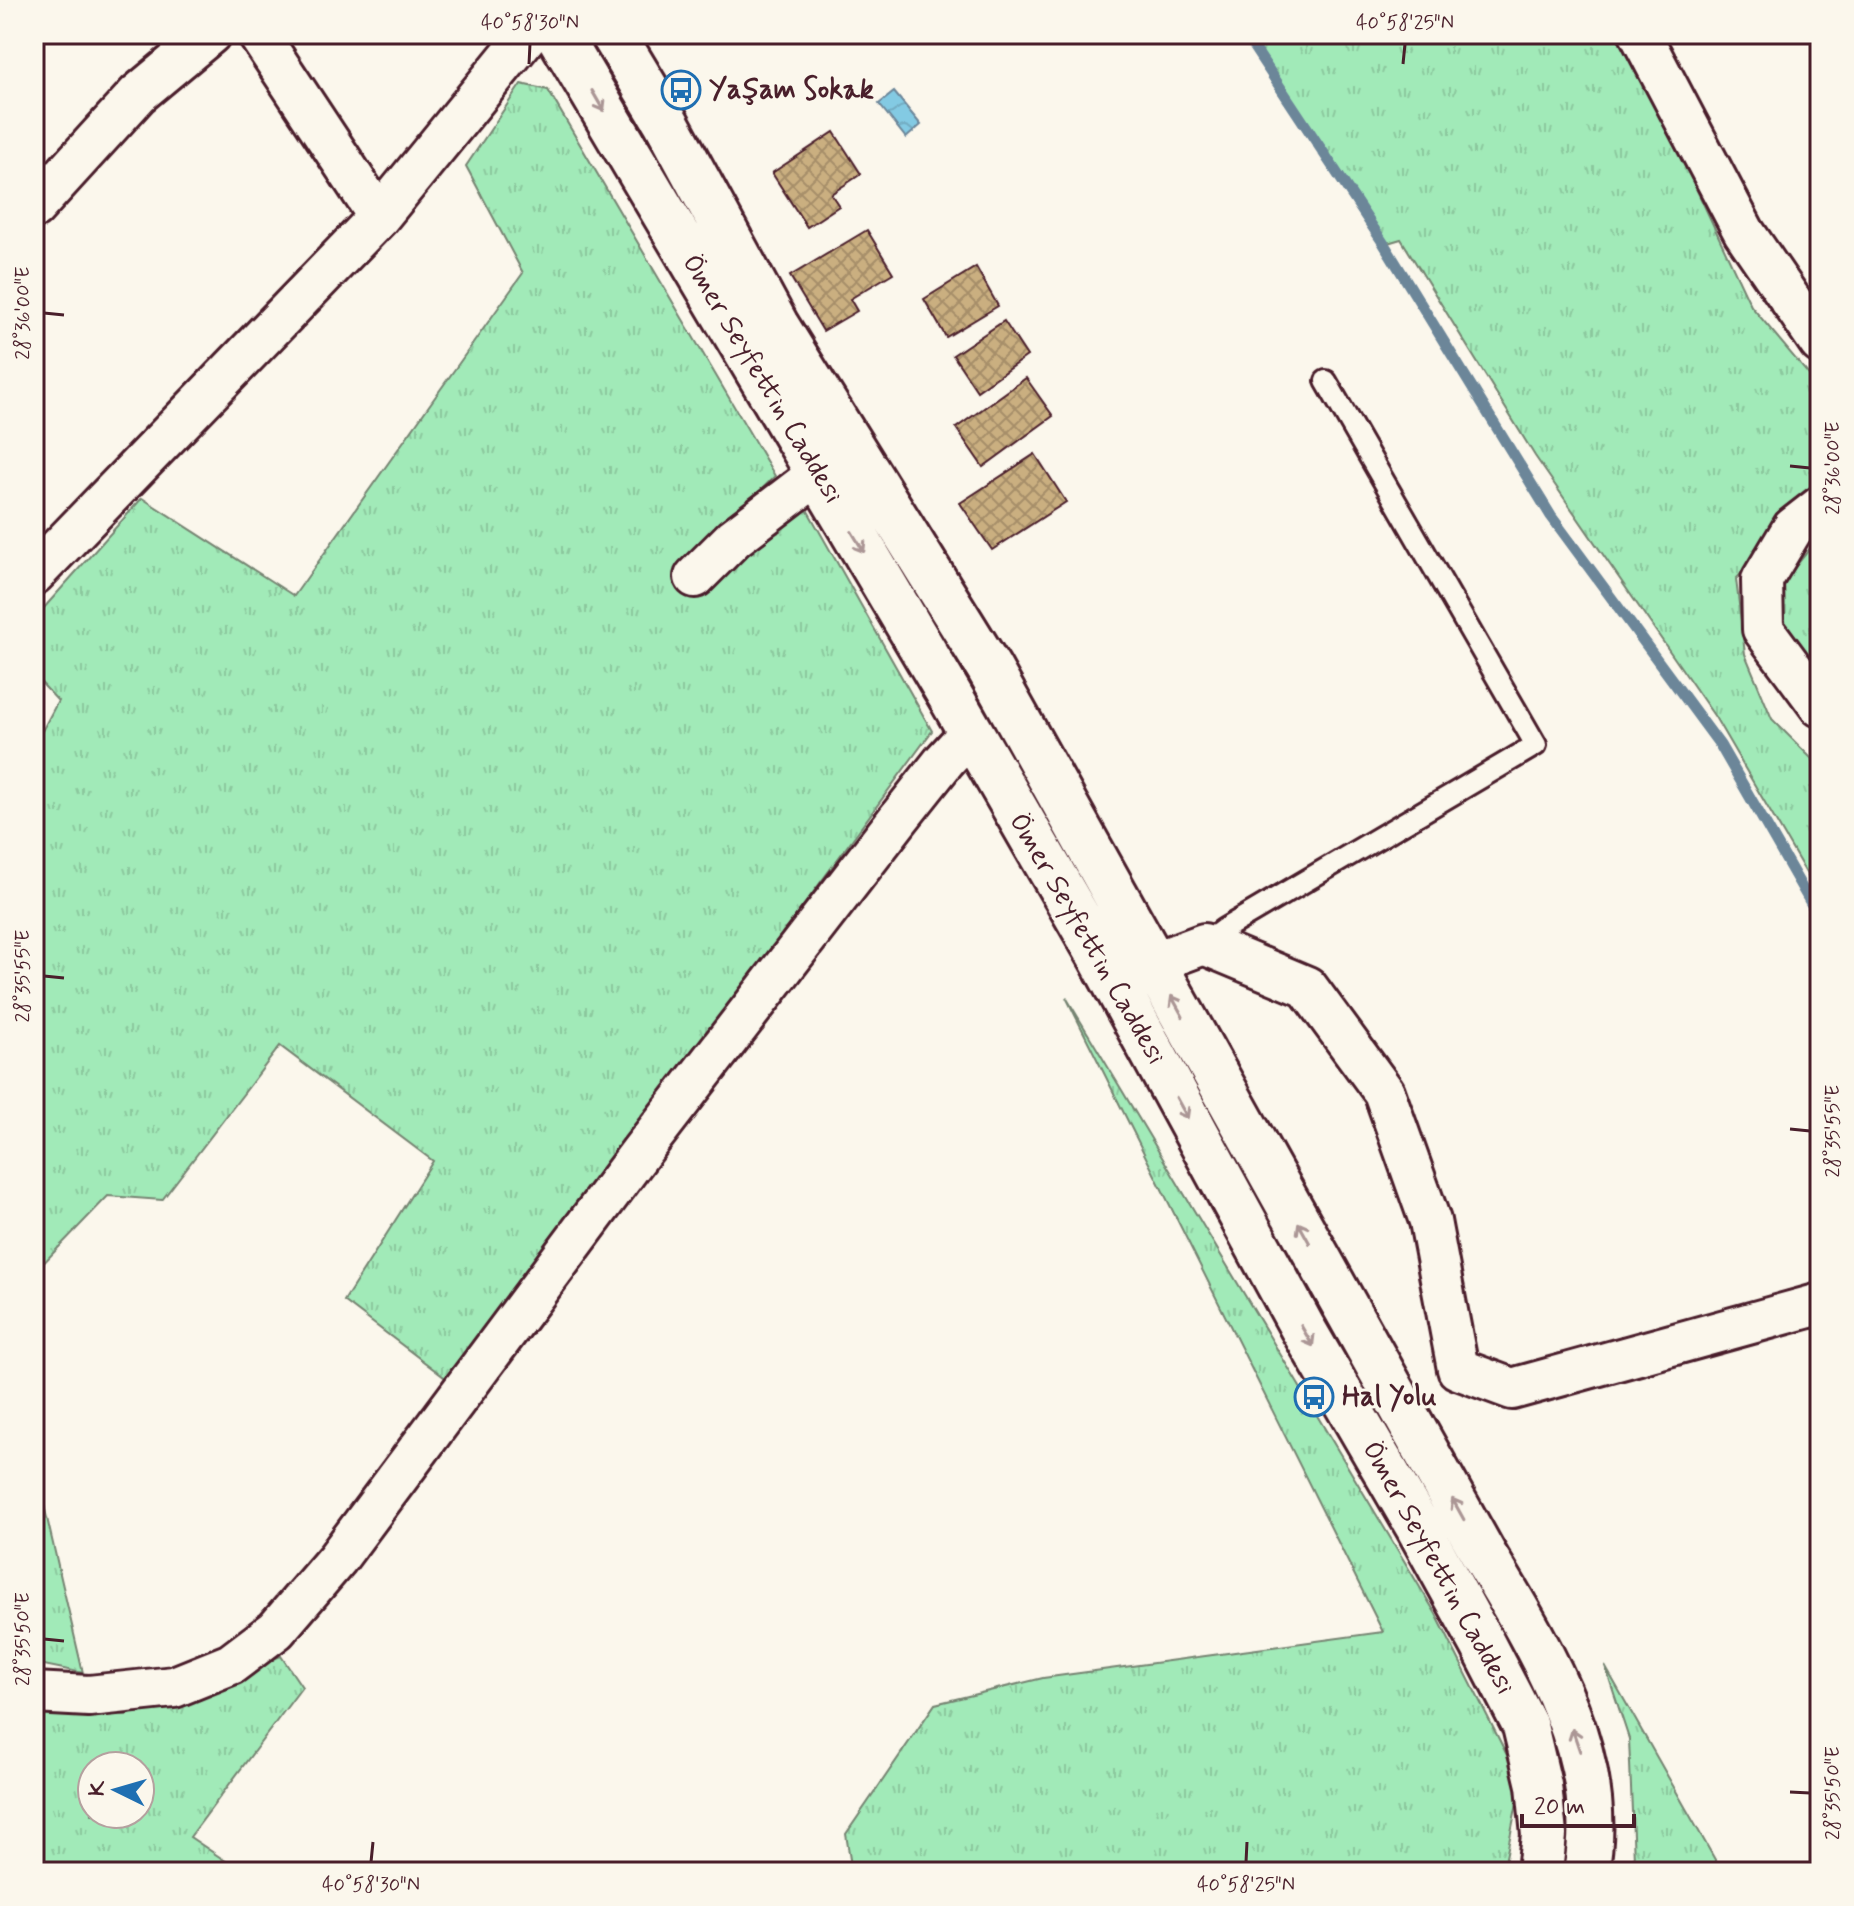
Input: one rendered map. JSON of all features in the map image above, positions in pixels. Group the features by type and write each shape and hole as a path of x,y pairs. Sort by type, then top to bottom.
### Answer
{"street":[{"path":"34,208 138,94 210,34"},
{"path":"258,34 379,217"},
{"path":"34,574 379,217 528,34"},
{"name":"Ömer Seyfettin Caddesi","path":"558,34 1100,956 1302,1327 1431,1551 1525,1726 1539,1785 1543,1822 1540,1872"},
{"name":"Ömer Seyfettin Caddesi","path":"613,34 666,122 776,325 916,548 1009,704 1476,1541 1533,1635 1563,1702 1581,1755 1589,1805 1586,1872"},
{"path":"1640,34 1744,232 1820,343"},
{"path":"695,577 734,538 818,474"},
{"path":"1820,507 1793,528 1762,580 1763,629 1820,706"},
{"path":"34,1693 89,1696 174,1687 231,1664 276,1630 337,1559 640,1153 899,818 970,733 1009,704"},
{"path":"1153,963 1204,944 1307,987 1384,1092 1430,1221 1458,1369 1512,1389 1820,1304"}],"lane":[{"path":"1204,944 1224,929 1536,745 1326,381"}],"green space":[{"path":"1249,34 1624,34 1751,306 1820,388 1820,487 1736,579 1745,654 1772,719 1820,767 1820,897 1715,717 1535,456 1401,239 1384,244"},
{"path":"521,84 548,90 775,476 692,558 712,586 804,504 932,731 452,1383 344,1301 433,1161 280,1046 162,1200 108,1196 34,1273 34,746 58,701 34,675 34,619 142,498 294,596 523,273 466,166"},
{"path":"1820,536 1820,684 1774,622 1783,582"},
{"path":"1066,997 1436,1614 1521,1783 1503,1872 852,1872 846,1834 935,1704 1043,1678 1383,1632"},
{"path":"34,1462 83,1673 34,1663"},
{"path":"281,1656 302,1687 190,1837 242,1872 34,1872 34,1715 127,1715"},
{"path":"1605,1666 1722,1872 1632,1872 1629,1739"}],"water":[{"path":"894,92 921,125 906,138 879,104"}],"building":[{"path":"834,132 861,174 831,194 839,206 807,227 772,173"},
{"path":"867,230 893,273 850,299 857,311 823,331 790,276"},
{"path":"976,267 998,306 946,337 924,299"},
{"path":"1004,321 1027,356 977,391 953,355"},
{"path":"1026,378 1053,416 983,467 956,428"},
{"path":"1035,454 1066,502 992,550 960,503"}],"waterway":[{"path":"1245,34 1384,244 1551,516 1720,745 1820,919"}],"place":[{"name":"Yaşam Sokak","path":"681,90"},
{"name":"Hal Yolu","path":"1314,1397"}]}
